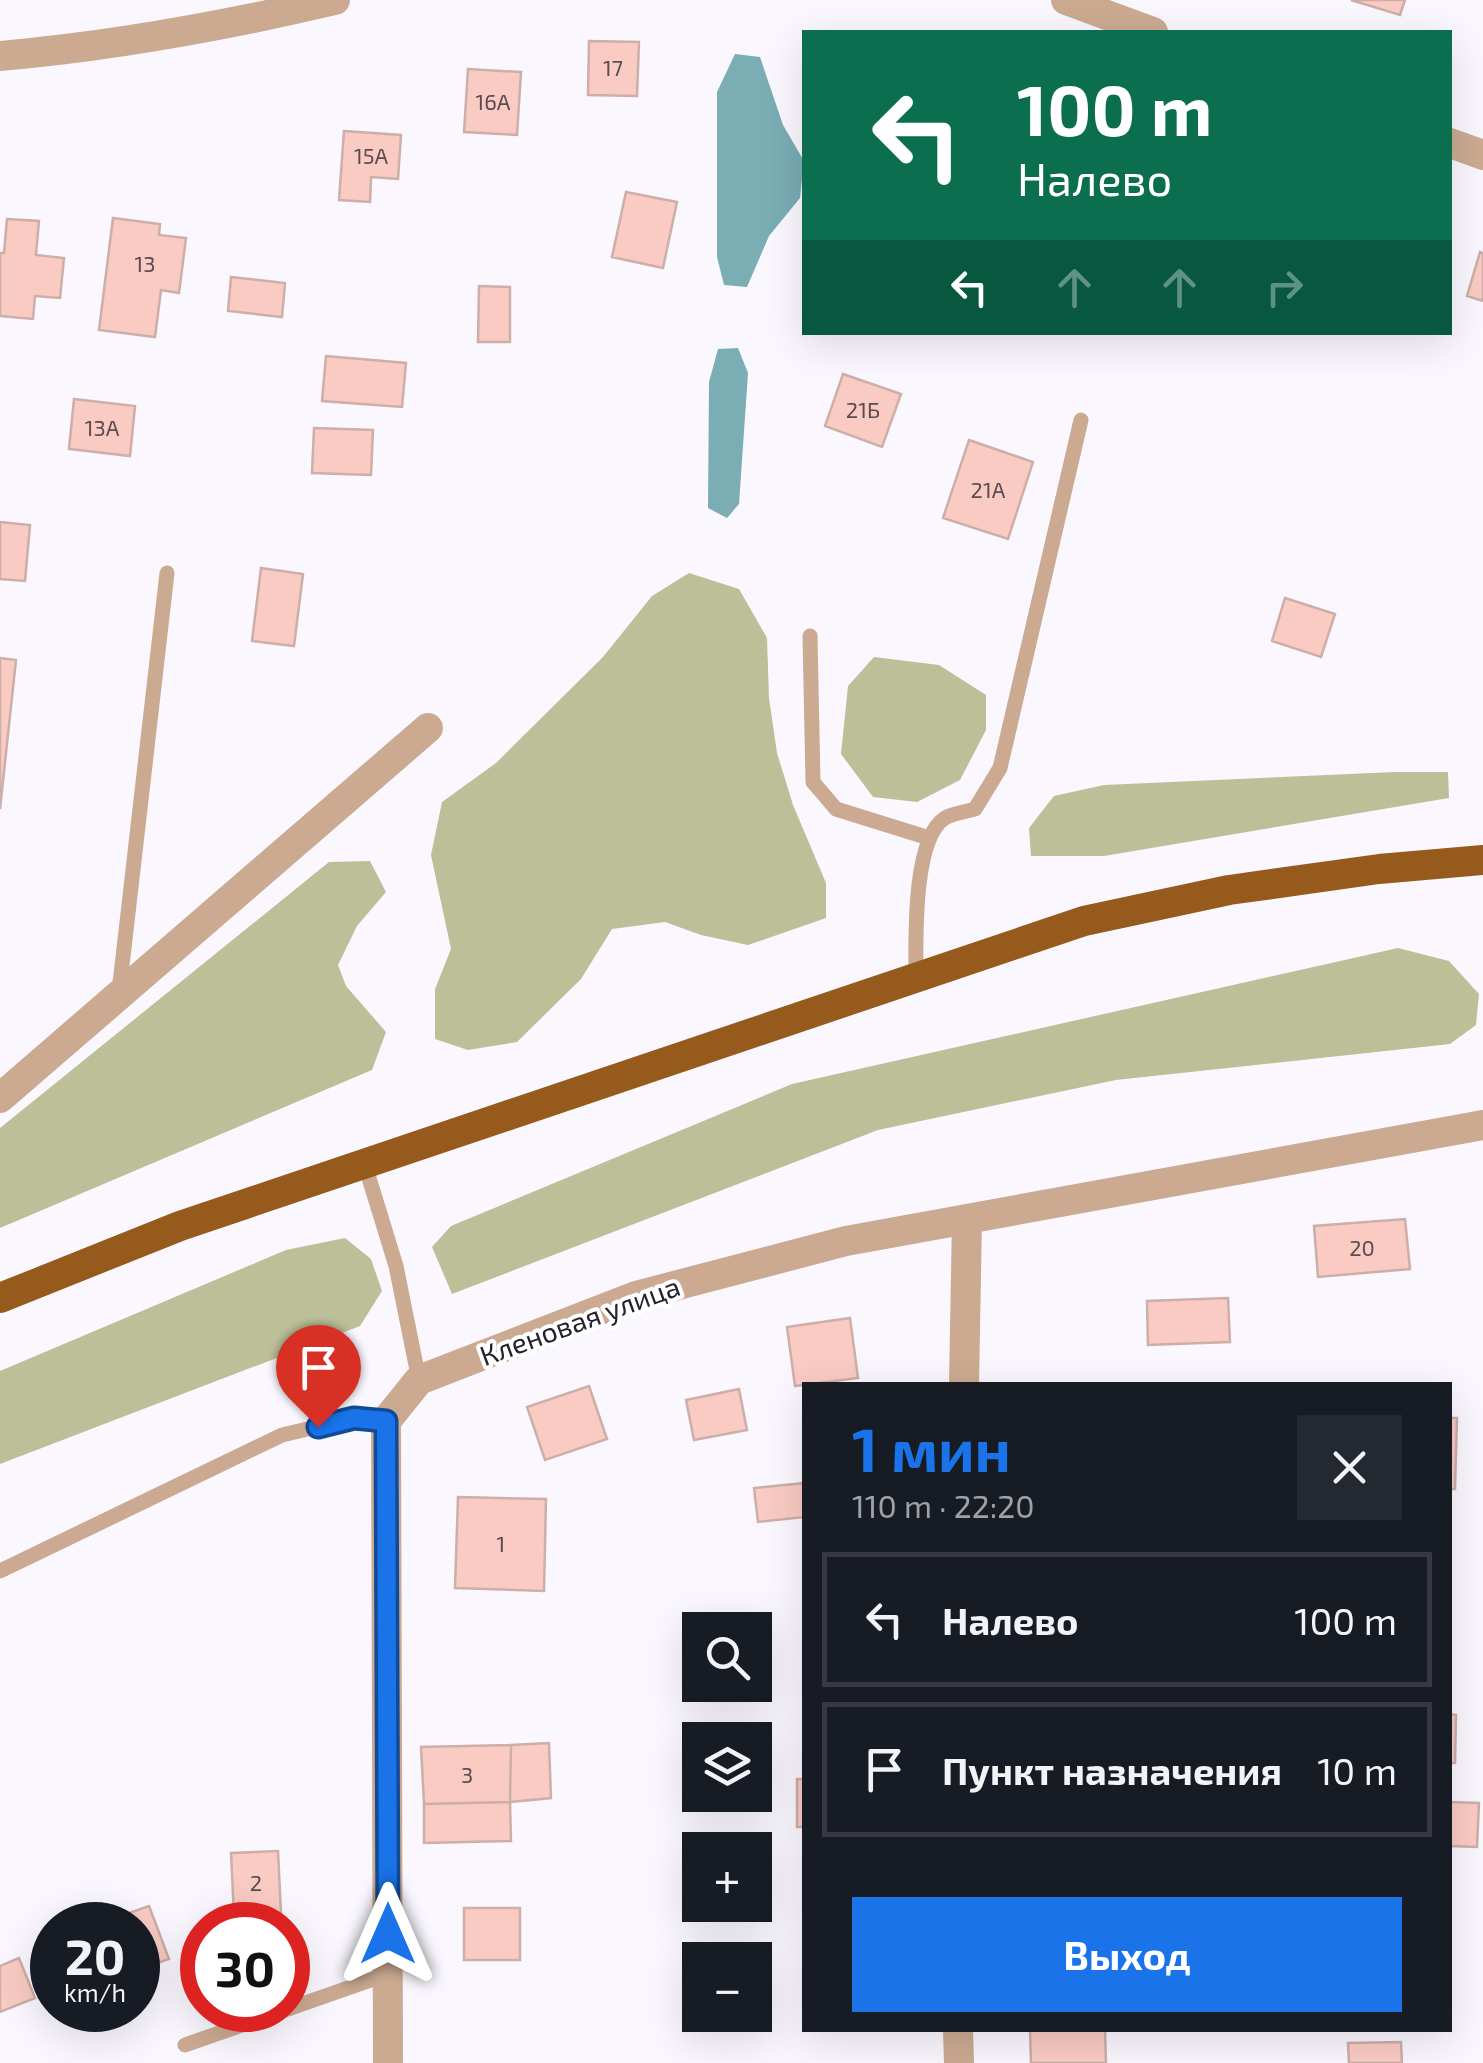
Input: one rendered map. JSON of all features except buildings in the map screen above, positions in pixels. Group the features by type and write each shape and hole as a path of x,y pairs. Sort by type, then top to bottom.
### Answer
{"highway":[{"path":"0,1298 180,1226 1084,921 1211,894 1379,869 1483,860"}],"street":[{"path":"0,56 143,40 336,0"},
{"path":"1066,0 1148,30"},
{"path":"1452,144 1483,155"},
{"path":"0,1098 428,728"},
{"name":"Кленовая улица","path":"419,1380 636,1296 846,1241 1483,1124"},
{"path":"964,1382 966,1219"},
{"path":"388,2063 386,1421 419,1380"},
{"path":"958,2032 959,2063"}],"lane":[{"path":"916,978 916,900 930,838 944,818 975,809 1000,768 1081,420"},
{"path":"118,996 167,574"},
{"path":"810,636 814,782 836,809 930,838"},
{"path":"365,1165 396,1266 419,1380"},
{"path":"0,1571 282,1435 354,1418 386,1421"},
{"path":"310,2002 388,1974"},
{"path":"185,2045 223,2032"}],"green space":[{"path":"689,573 739,589 767,638 769,698 777,753 793,805 826,883 826,918 748,945 665,922 612,929 581,979 517,1042 468,1050 435,1039 435,989 451,949 431,855 442,802 496,763 603,657 652,596"},
{"path":"874,657 939,665 986,695 986,730 960,780 917,802 873,797 841,754 848,686"},
{"path":"1448,772 1449,798 1104,856 1031,856 1029,828 1054,796 1104,785"},
{"path":"370,861 386,892 357,926 338,965 346,986 386,1032 372,1070 0,1228 0,1128 329,862"},
{"path":"1398,948 1449,961 1479,994 1476,1025 1450,1044 1116,1080 878,1130 452,1294 432,1247 451,1226 792,1084"},
{"path":"345,1238 371,1259 382,1291 360,1326 0,1464 0,1371 286,1250"}],"water":[{"path":"735,54 760,57 783,125 802,158 800,198 769,236 747,287 724,285 717,257 717,92"},
{"path":"738,348 748,373 739,504 727,518 708,508 709,382 718,349"}],"route":[{"path":"318,1427 354,1418 386,1421 388,1934"}]}
